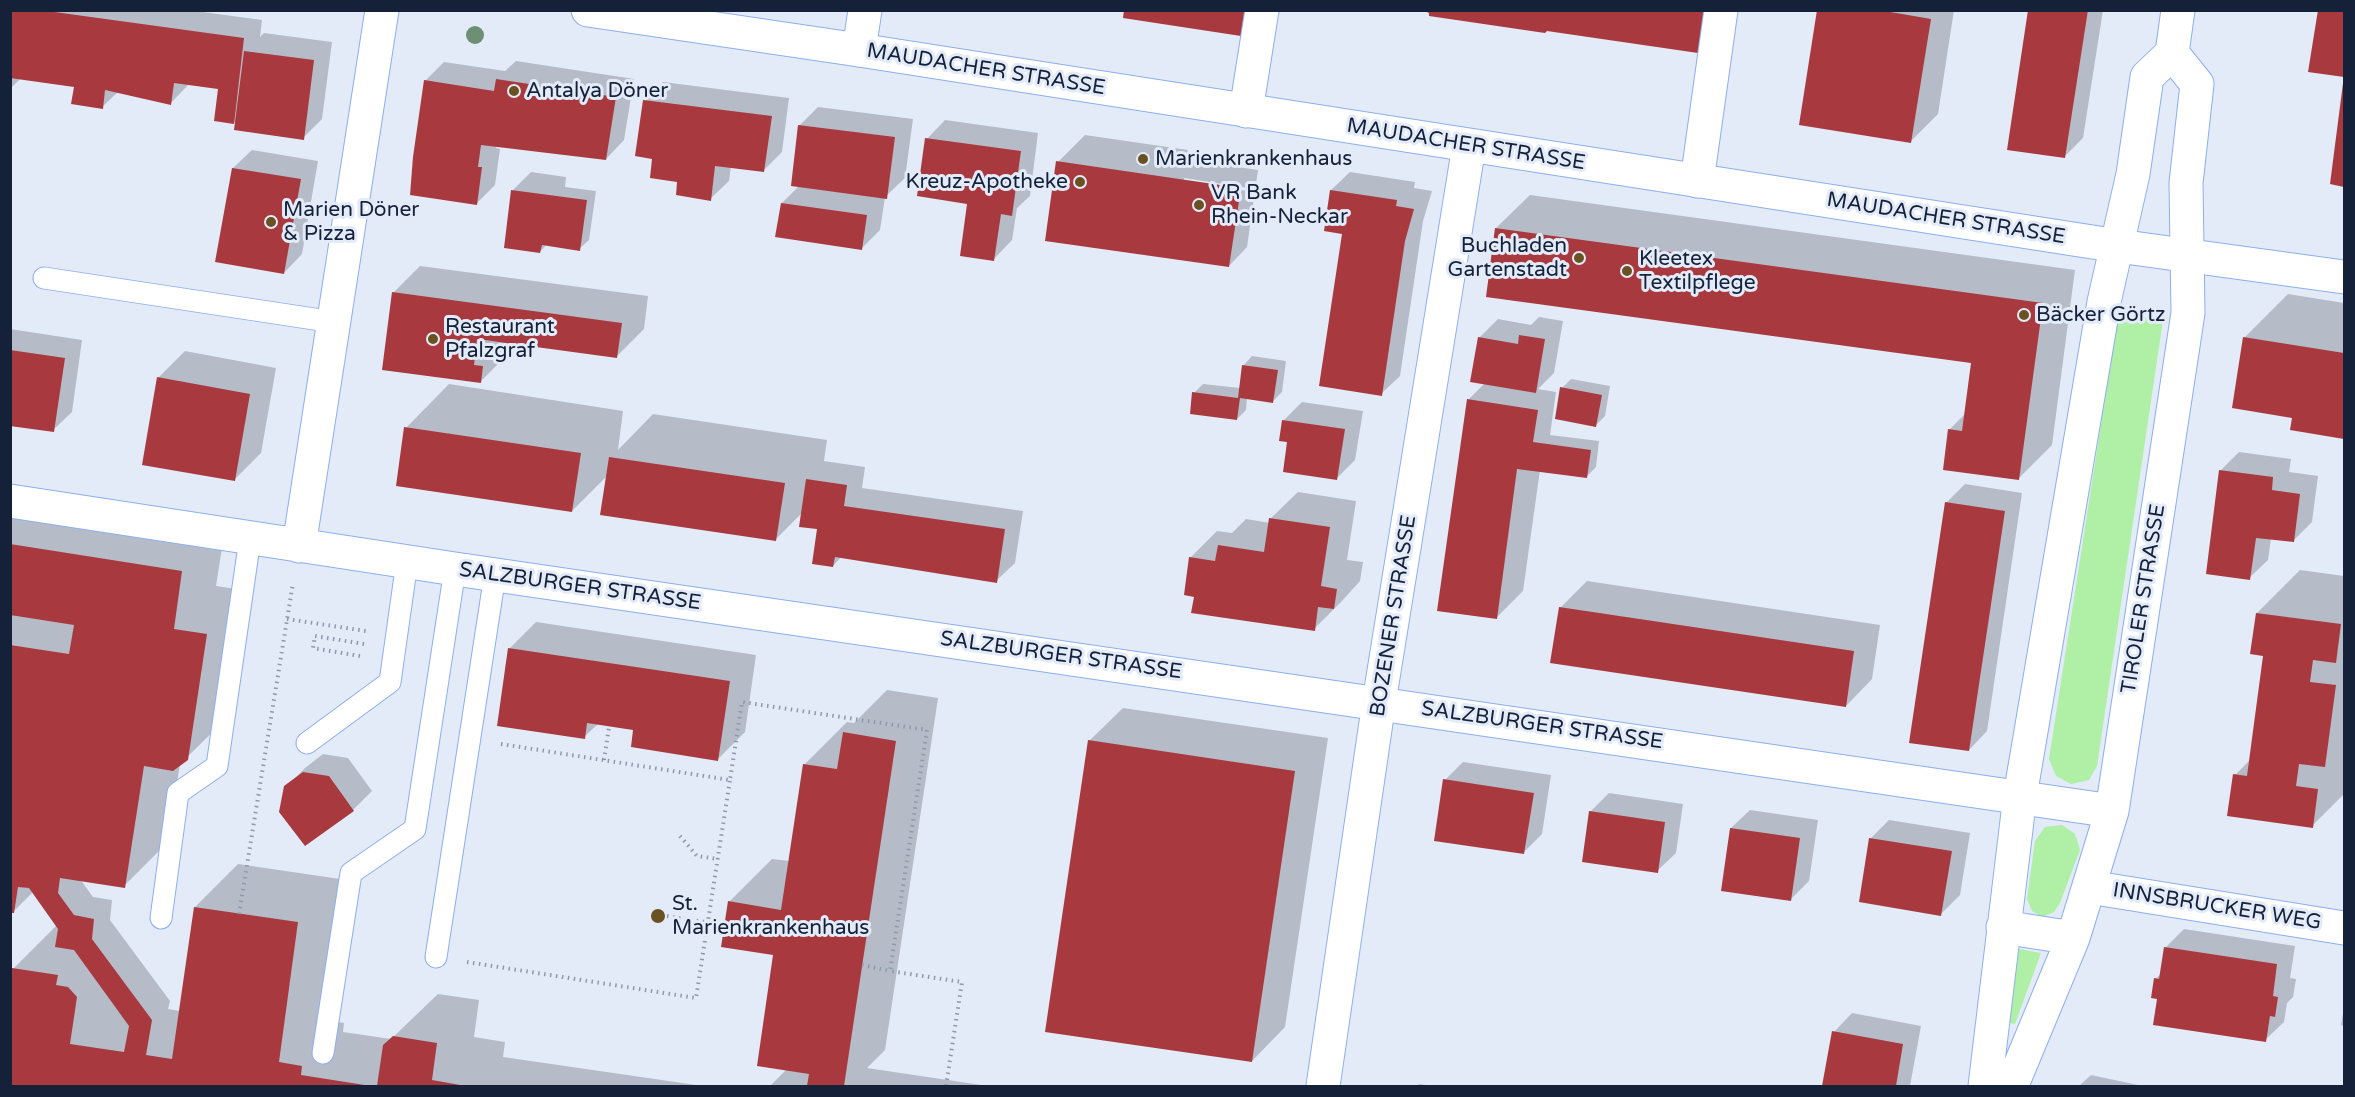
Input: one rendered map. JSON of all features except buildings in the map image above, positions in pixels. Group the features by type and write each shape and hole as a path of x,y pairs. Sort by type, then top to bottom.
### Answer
{"street":[{"path":"299,546 382,10"},
{"name":"MAUDACHER STRASSE","path":"588,10 2118,246 2344,278"},
{"path":"859,50 865,10"},
{"path":"1246,111 1262,10"},
{"path":"1697,181 1721,10"},
{"path":"1984,1086 2020,796 2104,302 2133,174 2147,77 2172,53 2178,10"},
{"name":"TIROLER STRASSE","path":"2008,1086 2014,1080 2073,938 2112,811 2188,313 2186,183 2197,84 2172,53"},
{"name":"BOZENER STRASSE","path":"1323,1086 1379,702 1469,146"},
{"name":"SALZBURGER STRASSE","path":"10,501 250,539 1379,702 2112,811"},
{"name":"INNSBRUCKER WEG","path":"2088,886 2344,928"},
{"path":"2003,927 2073,938"}],"lane":[{"path":"44,278 334,322"},
{"path":"160,918 178,793 217,766 250,539"},
{"path":"307,743 390,682 407,562"},
{"path":"323,1053 351,873 414,829 455,569"},
{"path":"436,957 495,574"}],"path":[{"path":"239,914 299,546"},
{"path":"287,619 366,631 364,644 315,636 313,648 360,655 359,661"},
{"path":"436,957 696,998 742,702 927,730 890,970"},
{"path":"604,760 609,727"},
{"path":"268,734 278,728"},
{"path":"470,739 730,780"},
{"path":"680,836 697,856 718,859"},
{"path":"667,916 724,925"},
{"path":"862,965 962,982 946,1086"}],"green space":[{"path":"2118,315 2163,320 2097,766 2089,780 2071,784 2056,776 2049,759"},
{"path":"2062,825 2075,834 2080,850 2060,903 2054,912 2042,917 2032,911 2027,899 2035,841 2045,827"},
{"path":"2019,949 2041,953 2015,1024 2009,1023"}],"place":[{"name":"Antalya Döner","path":"514,91"},
{"name":"Marienkrankenhaus","path":"1143,159"},
{"name":"Kreuz-Apotheke","path":"1080,182"},
{"name":"VR Bank Rhein-Neckar","path":"1199,205"},
{"name":"Marien Döner & Pizza","path":"271,222"},
{"name":"Buchladen Gartenstadt","path":"1579,258"},
{"name":"Kleetex Textilpflege","path":"1627,271"},
{"name":"Bäcker Görtz","path":"2024,315"},
{"name":"Restaurant Pfalzgraf","path":"433,339"},
{"name":"St. Marienkrankenhaus","path":"658,916"}]}
